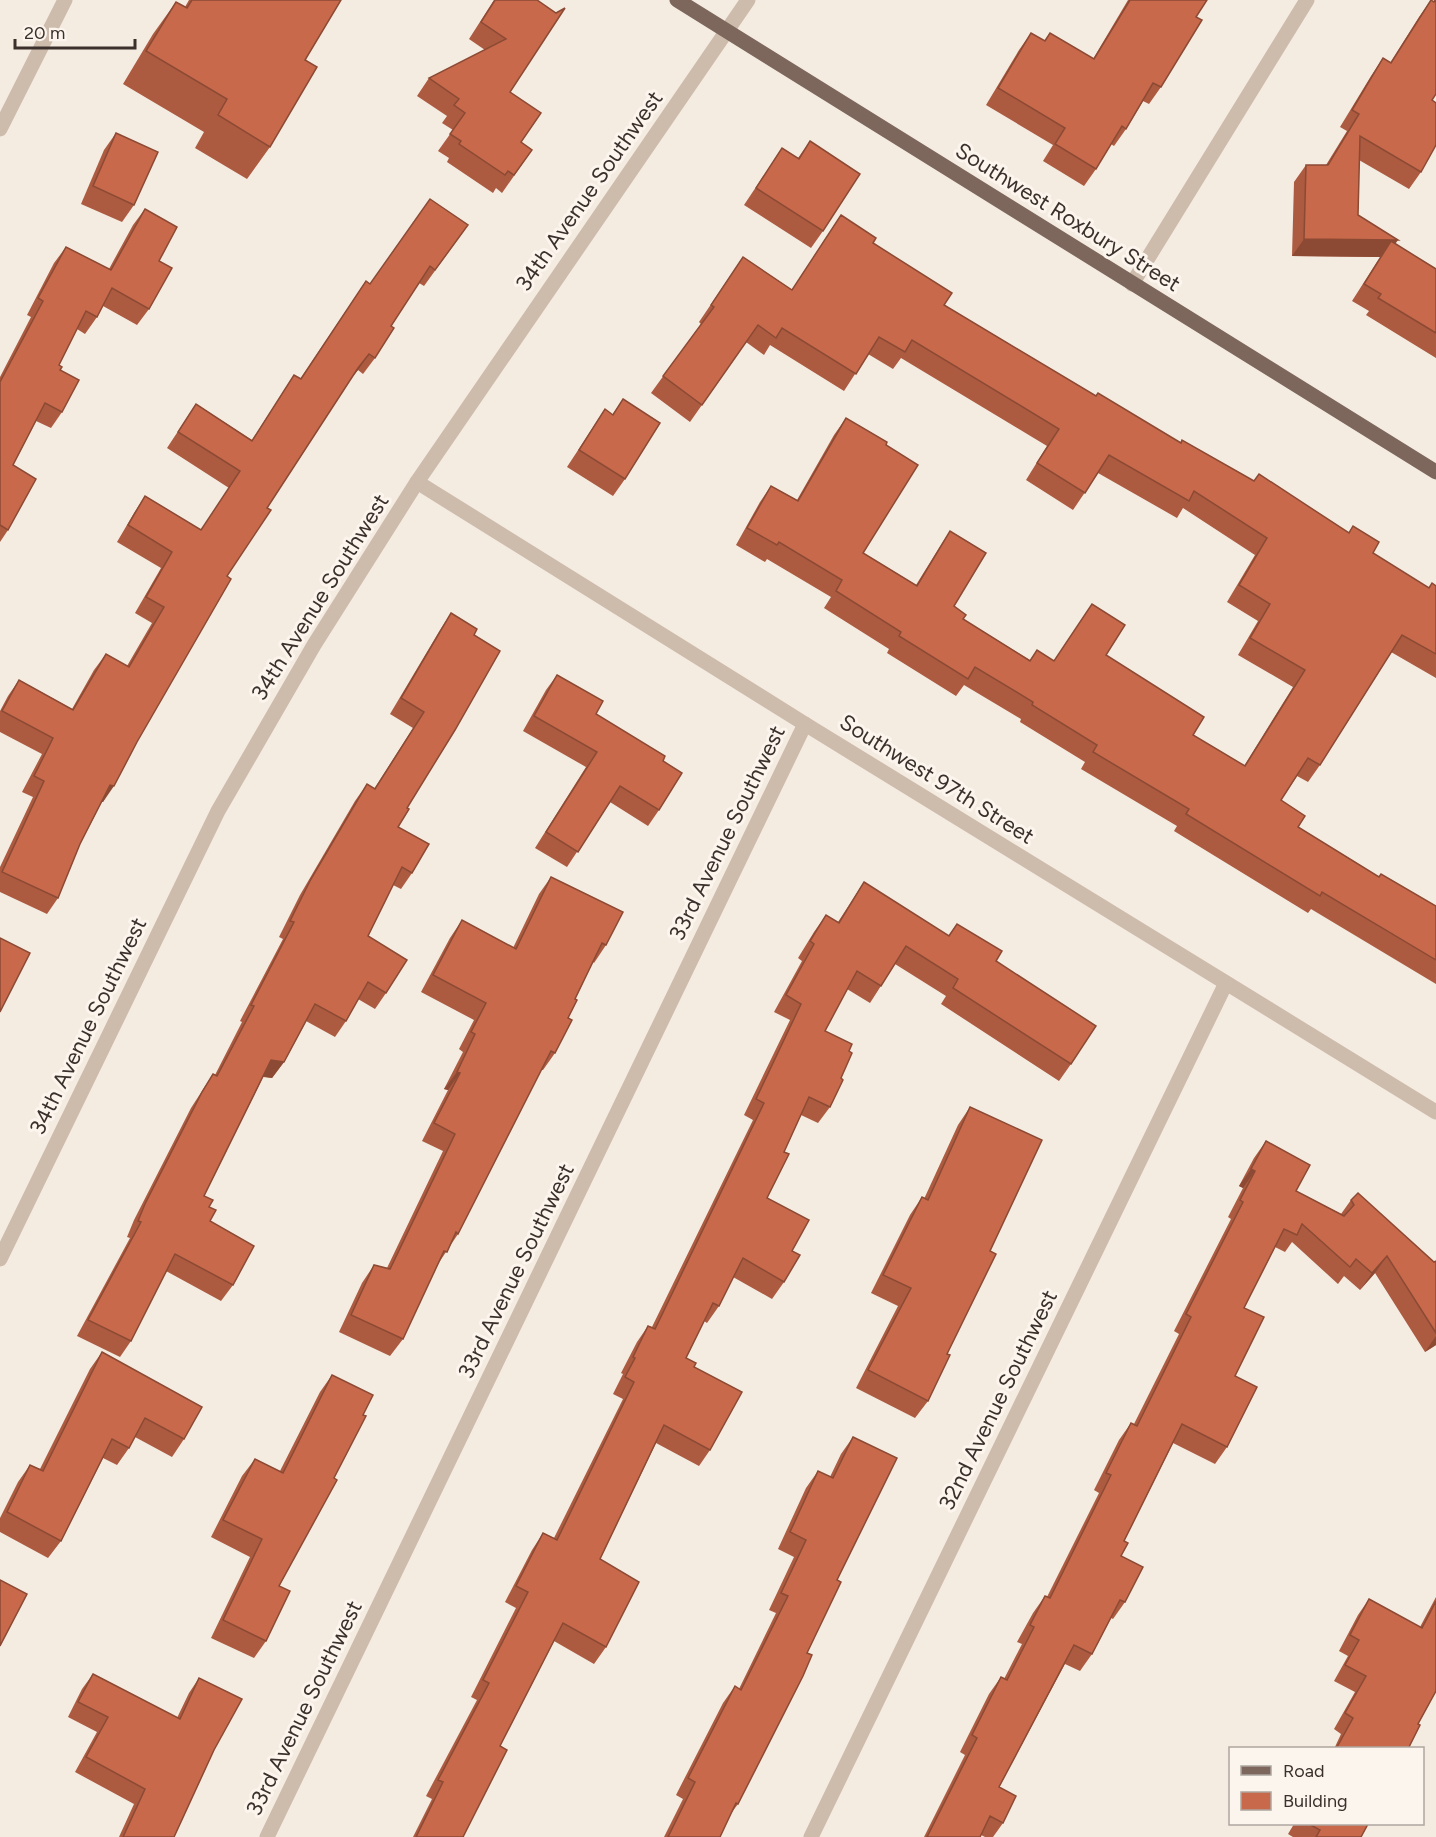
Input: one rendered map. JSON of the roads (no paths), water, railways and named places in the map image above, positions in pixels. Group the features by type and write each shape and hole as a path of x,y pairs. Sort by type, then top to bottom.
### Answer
{"main road":[{"name":"Southwest Roxbury Street","path":"677,0 1436,472"}],"street":[{"path":"0,129 65,0"},
{"name":"34th Avenue Southwest","path":"0,1259 218,811 314,645 417,482 560,270 728,32 748,0"},
{"path":"1132,284 1308,0"},
{"name":"Southwest 97th Street","path":"417,482 805,724 1436,1112"},
{"name":"33rd Avenue Southwest","path":"267,1837 805,724"},
{"name":"32nd Avenue Southwest","path":"811,1837 1226,984"}]}
